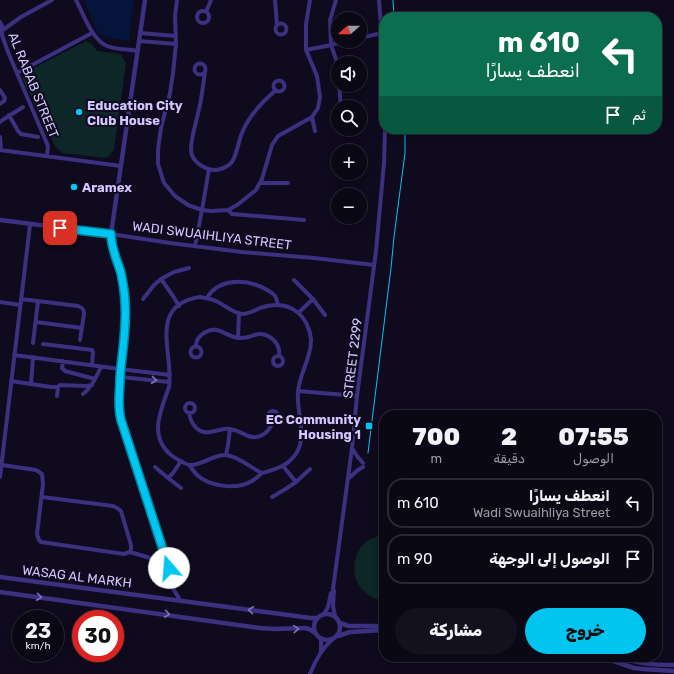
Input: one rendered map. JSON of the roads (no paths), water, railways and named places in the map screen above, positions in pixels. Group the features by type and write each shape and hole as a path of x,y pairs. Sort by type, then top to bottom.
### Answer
{"street":[{"path":"38,0 41,6"},
{"path":"76,0 92,33 100,42 111,48 138,51"},
{"path":"145,0 111,234 111,242 120,273 125,302 125,328 118,401 121,420 172,578 174,590 180,600"},
{"path":"177,0 175,16 176,44 173,73 170,93 161,128 158,149 158,164 164,183 175,196 188,205 202,210 211,211 228,210 249,197 260,183 272,145 278,136 312,117 318,108 320,97 317,76 306,50 306,24 310,0"},
{"path":"204,12 211,0"},
{"path":"276,0 277,19 279,25"},
{"path":"334,56 330,45 330,20 336,0"},
{"path":"379,0 380,12"},
{"path":"1,31 16,20 51,1"},
{"name":"AL RABAB STREET","path":"0,22 2,26 1,31 8,52 47,143 47,156"},
{"path":"17,73 92,33"},
{"path":"140,33 176,36"},
{"path":"150,42 153,39 151,34"},
{"path":"367,36 379,34"},
{"path":"139,41 176,44"},
{"path":"306,50 330,45"},
{"path":"203,81 200,75 196,73 195,67 198,64 202,64 206,68 191,151 194,160 201,165 214,170 222,169 231,164 241,135 248,122 266,99 276,90"},
{"path":"200,75 205,72"},
{"path":"0,90 5,98 4,102 0,104"},
{"path":"1,120 22,107"},
{"path":"9,115 21,134 38,137"},
{"path":"312,117 315,131"},
{"name":"STREET 2299","path":"324,614 328,607 333,589 352,448 380,211 385,134"},
{"path":"0,137 0,150 122,166"},
{"path":"195,246 209,169"},
{"path":"260,183 288,183"},
{"path":"228,210 232,214 304,220"},
{"name":"WADI SWUAIHLIYA STREET","path":"0,220 242,252 374,265"},
{"path":"0,476 2,465 2,437 11,381 30,225"},
{"path":"143,299 161,279 174,272 189,268"},
{"path":"161,279 179,306"},
{"path":"294,280 308,293 325,315"},
{"path":"207,298 210,292 218,287 230,282 242,282 260,286 273,294 278,305"},
{"path":"200,297 207,298 240,313 248,313 266,306 278,305 289,308 298,313 308,328 311,338 308,359 298,386 297,403 300,420 300,446 294,458 283,466 262,473 252,482 247,484 230,486 214,484 201,478 189,465 173,457 168,452 158,435 158,418 170,375 166,326 174,310 179,306 191,299 200,297"},
{"path":"21,299 78,306 82,308 84,310 84,314 80,340"},
{"path":"298,313 313,299"},
{"path":"34,343 38,301"},
{"path":"0,302 20,305"},
{"path":"238,338 240,313"},
{"path":"36,322 82,328"},
{"path":"196,346 199,337 210,330 217,330 238,338 247,338 258,334 268,336 273,340 280,352 279,356"},
{"path":"43,344 91,350 93,352 92,365"},
{"path":"14,355 170,375"},
{"path":"31,384 33,357"},
{"path":"63,361 62,368 65,371 95,379"},
{"path":"83,394 92,385 101,366"},
{"path":"136,378 138,376 137,371"},
{"path":"120,377 169,382"},
{"path":"11,381 58,387 61,385 92,385"},
{"path":"57,396 58,387"},
{"path":"298,391 357,396"},
{"path":"189,413 192,424 202,432 230,429 251,436 257,436 268,431 272,424 271,421"},
{"path":"226,455 230,429"},
{"path":"348,478 363,465 352,448"},
{"path":"189,465 200,463 221,455 226,455 236,458 262,473"},
{"path":"168,478 181,461"},
{"path":"2,465 36,470 42,474 42,497 37,534 41,542 129,553 154,558 165,557"},
{"path":"283,466 296,482"},
{"path":"155,467 181,488"},
{"path":"272,497 296,482 310,469"},
{"path":"42,497 113,506 117,508 121,512 131,545 129,553"},
{"name":"WASAG AL MARKH","path":"0,577 318,618"},
{"name":"STREET 2299","path":"333,589 333,606 335,616"},
{"path":"169,599 174,590"},
{"name":"WASAG AL MARKH","path":"0,592 260,628 305,628 315,633"},
{"path":"333,640 327,641 316,635 314,625 318,618 324,614 335,616 340,623 340,632 338,636"},
{"path":"340,623 349,626 379,626"},
{"path":"310,674 324,647 338,636 350,632 379,630"},
{"path":"321,639 321,652"},
{"path":"616,662 634,668 674,671"},
{"path":"633,662 648,665 674,665"}],"water":[{"path":"84,0 134,0 129,41 99,35"}],"tram line":[{"path":"393,0 394,12"},
{"path":"368,453 405,153 405,134"}],"place":[{"name":"Education City Club House","path":"79,112"},
{"name":"Aramex","path":"74,187"},
{"name":"EC Community Housing 1","path":"369,426"}]}
